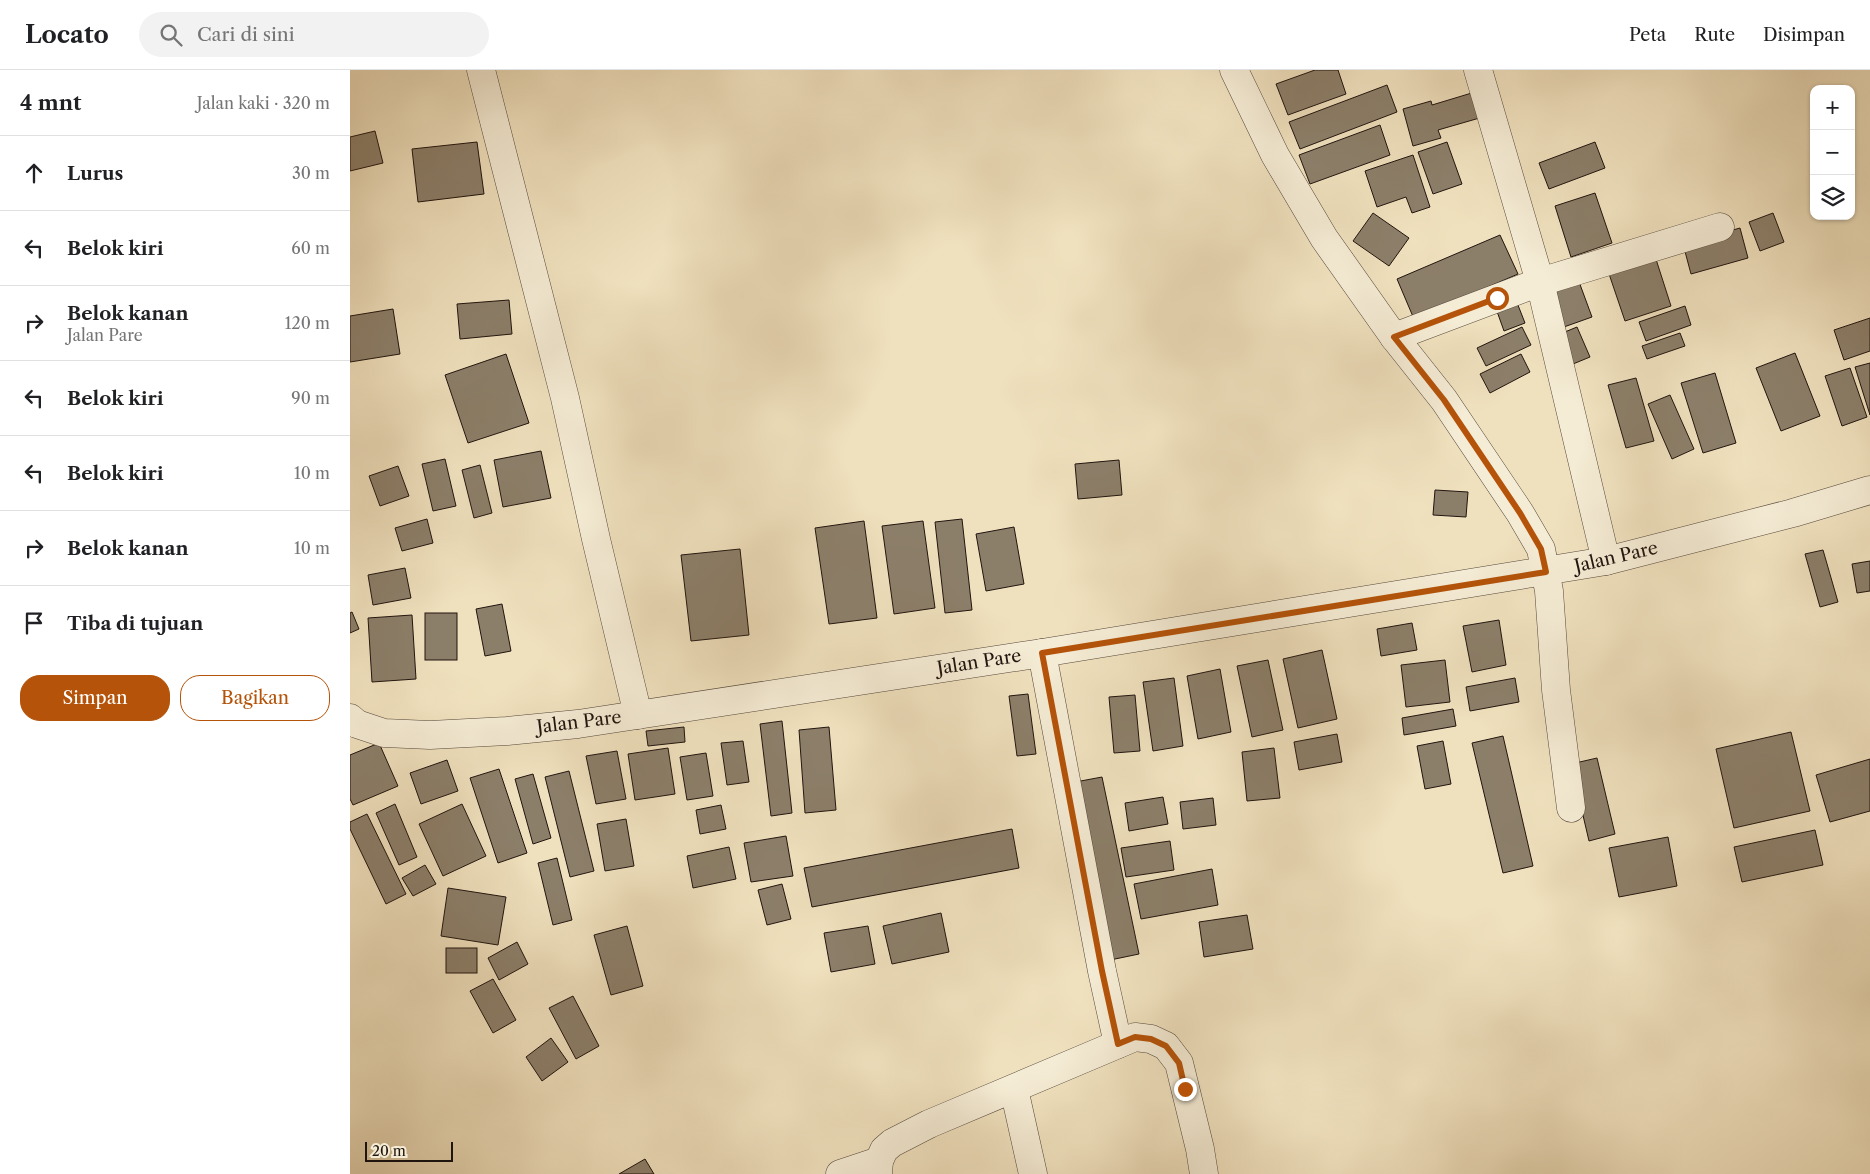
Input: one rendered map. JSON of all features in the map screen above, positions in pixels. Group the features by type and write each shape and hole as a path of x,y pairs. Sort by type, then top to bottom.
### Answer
{"street":[{"path":"481,70 563,389 638,715"},
{"path":"1234,70 1276,155 1324,238 1394,337 1444,400 1520,513 1541,549 1549,591 1556,690 1571,808"},
{"path":"1478,70 1540,282 1606,561"},
{"path":"1394,337 1540,282 1720,227"},
{"name":"Jalan Pare","path":"350,718 357,724 384,733 430,735 507,731 569,725 638,715 1042,653 1546,572 1606,561 1793,513 1870,490"},
{"path":"1042,653 1100,961 1118,1044"},
{"path":"840,1174 878,1168 884,1150 892,1142 929,1124 1135,1037 1151,1039 1166,1046 1179,1063 1200,1149 1204,1174"},
{"path":"1014,1089 1033,1174"}],"building":[{"path":"1315,70 1338,70 1346,94 1288,115 1276,84"},
{"path":"1387,85 1397,112 1300,149 1289,122"},
{"path":"1475,92 1483,117 1438,130 1441,138 1413,146 1403,109 1431,101 1432,105"},
{"path":"1380,125 1390,155 1310,184 1299,155"},
{"path":"375,131 383,163 350,171 350,137"},
{"path":"477,142 484,194 418,202 412,149"},
{"path":"1447,142 1462,184 1433,194 1418,152"},
{"path":"1595,142 1605,168 1549,189 1539,163"},
{"path":"1413,155 1430,207 1412,213 1406,197 1377,207 1365,171"},
{"path":"1595,193 1612,243 1571,257 1555,206"},
{"path":"1373,213 1409,238 1389,266 1353,241"},
{"path":"1773,213 1784,242 1760,251 1749,222"},
{"path":"1740,228 1748,258 1691,274 1683,244"},
{"path":"1500,235 1518,274 1414,319 1397,279"},
{"path":"1654,253 1671,306 1625,321 1607,268"},
{"path":"1578,279 1592,317 1561,328 1547,290"},
{"path":"1514,295 1525,323 1504,331 1494,303"},
{"path":"509,300 512,334 460,339 457,304"},
{"path":"1685,306 1691,325 1646,341 1639,322"},
{"path":"393,309 400,354 350,362 350,316"},
{"path":"1870,318 1870,351 1844,360 1834,330"},
{"path":"1522,327 1531,345 1486,366 1477,348"},
{"path":"1577,327 1590,357 1573,364 1560,334"},
{"path":"1680,333 1685,346 1647,359 1642,346"},
{"path":"1795,353 1820,416 1781,431 1756,368"},
{"path":"506,354 529,423 468,443 445,375"},
{"path":"1521,354 1530,372 1490,393 1480,374"},
{"path":"1870,363 1870,415 1855,367"},
{"path":"1850,368 1867,417 1842,426 1825,376"},
{"path":"1715,373 1736,443 1703,453 1681,383"},
{"path":"1636,378 1654,441 1626,448 1608,385"},
{"path":"1670,395 1694,449 1672,459 1648,404"},
{"path":"541,451 551,498 503,507 494,460"},
{"path":"445,459 456,506 433,511 422,464"},
{"path":"1119,460 1122,495 1078,499 1075,464"},
{"path":"480,465 492,513 474,518 462,470"},
{"path":"398,466 409,496 380,506 369,476"},
{"path":"1435,490 1468,492 1466,517 1433,515"},
{"path":"427,519 433,543 402,551 395,528"},
{"path":"962,519 972,610 945,613 935,522"},
{"path":"864,521 877,618 829,624 815,528"},
{"path":"923,521 935,608 894,614 882,526"},
{"path":"1014,527 1024,584 986,591 976,534"},
{"path":"740,549 749,635 691,641 681,555"},
{"path":"1823,550 1838,602 1820,607 1805,554"},
{"path":"1870,561 1870,591 1857,593 1852,564"},
{"path":"405,568 411,598 373,605 368,575"},
{"path":"502,604 511,651 485,656 476,609"},
{"path":"352,612 359,629 350,633 350,613"},
{"path":"425,613 457,613 457,660 425,660"},
{"path":"412,615 416,679 372,682 368,618"},
{"path":"1499,620 1506,665 1472,672 1463,626"},
{"path":"1412,623 1417,650 1381,656 1377,629"},
{"path":"1322,650 1337,719 1298,728 1283,659"},
{"path":"1268,660 1283,730 1252,737 1237,666"},
{"path":"1445,660 1450,702 1406,707 1401,665"},
{"path":"1220,669 1231,732 1198,739 1187,676"},
{"path":"1174,678 1183,746 1153,751 1143,682"},
{"path":"1515,678 1519,702 1470,711 1466,687"},
{"path":"1028,694 1036,754 1017,756 1009,696"},
{"path":"1135,695 1140,751 1114,753 1109,697"},
{"path":"1453,709 1456,726 1404,735 1402,718"},
{"path":"782,721 792,813 771,816 760,724"},
{"path":"684,727 685,742 648,746 646,731"},
{"path":"829,727 836,810 805,813 799,730"},
{"path":"1791,732 1810,811 1734,828 1716,749"},
{"path":"1337,734 1342,762 1299,770 1294,742"},
{"path":"1503,736 1533,866 1503,873 1472,743"},
{"path":"743,741 749,782 727,785 721,743"},
{"path":"1443,741 1451,784 1425,789 1417,746"},
{"path":"379,743 398,786 353,805 350,799 350,755"},
{"path":"668,748 675,794 635,800 628,754"},
{"path":"1274,748 1280,798 1247,801 1242,752"},
{"path":"617,751 626,799 596,804 586,756"},
{"path":"706,753 713,796 687,800 680,757"},
{"path":"1597,758 1615,834 1589,841 1571,764"},
{"path":"1870,759 1870,811 1830,822 1816,775"},
{"path":"447,760 458,791 421,804 410,773"},
{"path":"499,769 527,853 498,863 470,778"},
{"path":"569,771 594,871 570,877 545,777"},
{"path":"533,774 551,838 533,844 515,779"},
{"path":"1102,777 1139,954 1091,964 1054,786"},
{"path":"1163,797 1168,824 1129,831 1125,803"},
{"path":"1213,798 1216,825 1183,829 1180,802"},
{"path":"395,804 417,857 399,865 376,813"},
{"path":"462,804 486,856 443,876 419,824"},
{"path":"721,805 726,829 700,834 696,810"},
{"path":"367,814 406,894 386,904 350,829 350,822"},
{"path":"626,819 634,866 605,871 597,824"},
{"path":"1012,829 1019,868 812,907 804,868"},
{"path":"1815,830 1823,865 1742,882 1734,847"},
{"path":"786,836 793,876 751,882 744,843"},
{"path":"1668,837 1677,886 1619,897 1609,848"},
{"path":"1170,841 1174,870 1126,877 1121,848"},
{"path":"729,847 736,879 693,888 687,856"},
{"path":"557,858 572,920 553,925 538,863"},
{"path":"425,865 436,884 413,896 402,878"},
{"path":"1212,869 1218,905 1141,919 1134,884"},
{"path":"782,884 791,919 767,925 758,890"},
{"path":"448,888 506,897 498,945 441,936"},
{"path":"941,913 949,952 892,964 883,926"},
{"path":"1247,915 1253,949 1204,957 1199,922"},
{"path":"627,926 643,986 611,995 594,935"},
{"path":"868,926 875,964 831,972 824,933"},
{"path":"517,942 528,964 499,980 488,958"},
{"path":"446,948 477,948 477,973 446,973"},
{"path":"493,979 516,1020 493,1033 470,991"},
{"path":"573,996 599,1046 576,1059 549,1008"},
{"path":"551,1038 568,1062 542,1081 526,1057"},
{"path":"645,1159 654,1174 619,1174"}],"route":[{"path":"1185,1089 1179,1063 1166,1046 1151,1039 1135,1037 1118,1044 1102,971 1042,653 1546,572 1541,549 1520,513 1444,400 1394,337 1497,298"}]}
